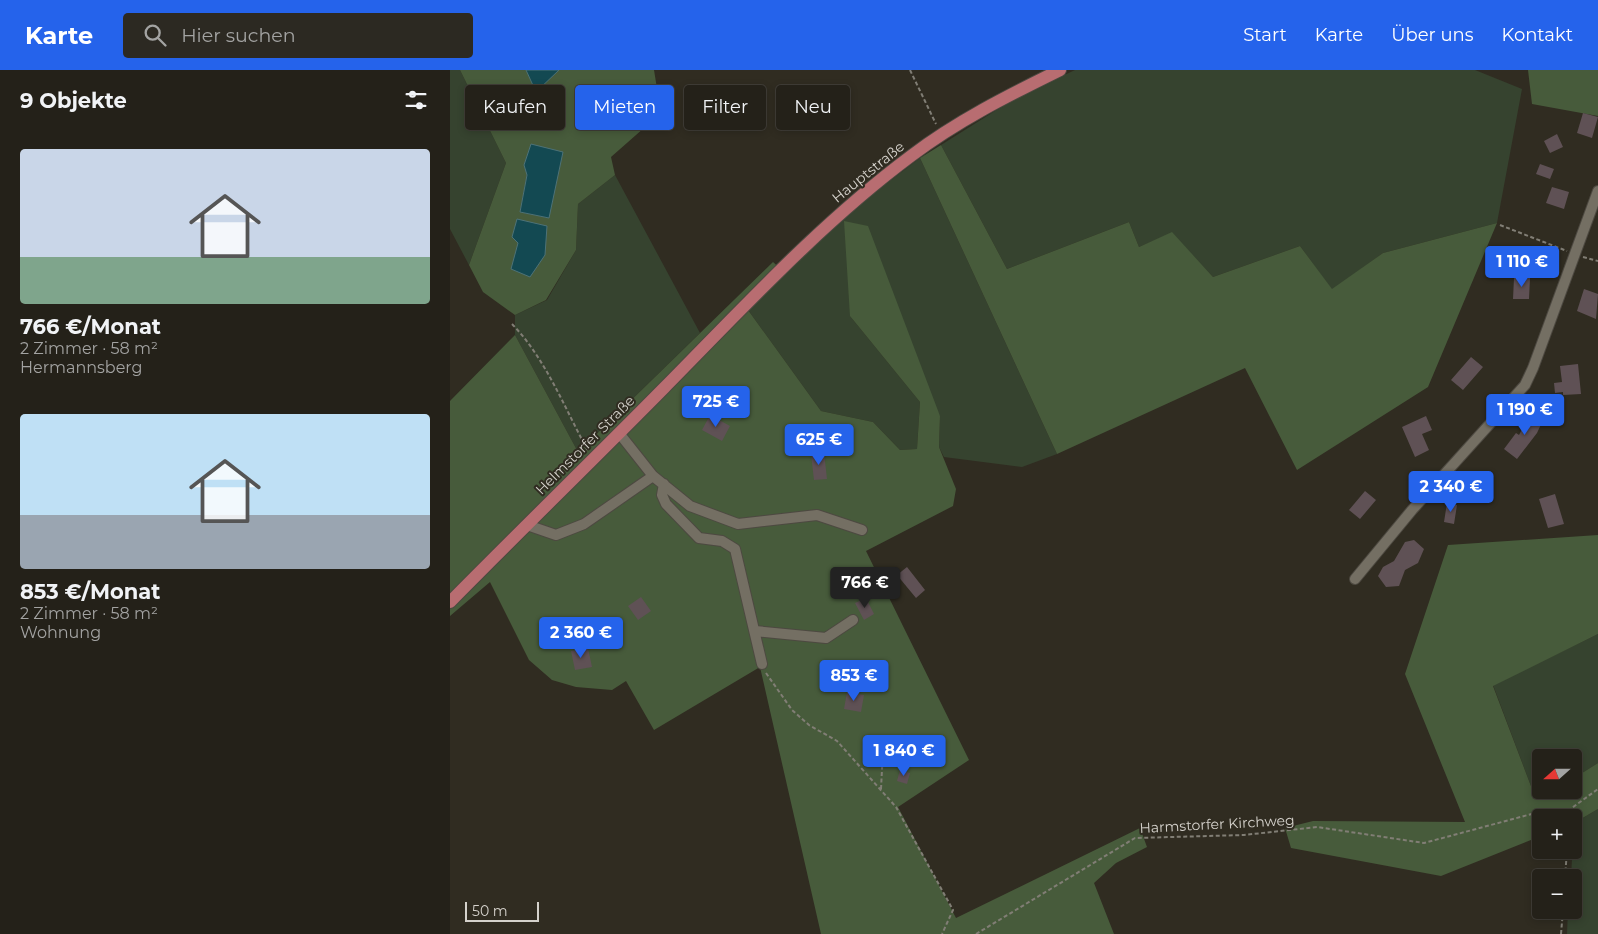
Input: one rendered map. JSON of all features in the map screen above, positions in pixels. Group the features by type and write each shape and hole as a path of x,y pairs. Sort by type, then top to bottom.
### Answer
{"main road":[{"name":"Hauptstraße","path":"742,309 846,209 912,155 1010,94 1060,70"},
{"name":"Helmstorfer Straße","path":"450,602 742,309"}],"street":[{"path":"1355,579 1412,510 1524,385 1533,368 1598,191"},
{"path":"619,433 653,476 690,506 738,524 817,515 862,530"},
{"path":"527,524 556,535 584,524 653,476"},
{"path":"664,484 662,495 666,504 699,538 722,541 735,549 762,664"},
{"path":"755,631 826,638 853,620"}],"path":[{"path":"910,70 942,135"},
{"path":"1500,225 1598,261"},
{"path":"512,324 542,364 593,460"},
{"path":"762,664 768,678 781,692 792,710 809,725 837,741 896,807 953,910 942,934"},
{"path":"881,789 883,750"},
{"path":"1570,809 1598,789"},
{"name":"Harmstorfer Kirchweg","path":"976,934 1135,838 1244,835 1317,828 1424,843 1532,814"},
{"path":"1561,934 1562,919"}],"green space":[{"path":"450,70 460,70 467,85 465,85 465,130 490,130 506,163 469,265 450,229"},
{"path":"460,70 526,70 533,85 467,85"},
{"path":"559,70 654,70 656,85 575,85 575,130 642,130 611,157 615,175 578,204 576,250 546,300 515,315 483,292 469,265 506,163 490,130 565,130 565,85 543,85","holes":["527,175 549,218 520,212"]},
{"path":"1075,70 1475,70 1522,89 1497,223 1383,253 1332,290 1300,246 1213,277 1172,233 1139,247 1129,222 1007,269 941,145 1014,99"},
{"path":"1528,70 1598,70 1598,116 1532,104"},
{"path":"941,145 1007,269 1129,222 1139,247 1172,232 1213,277 1300,246 1332,289 1383,253 1497,223 1428,387 1297,470 1245,368 1057,454 920,158"},
{"path":"920,158 1057,454 1022,467 944,457 939,447 940,416 850,316 920,402 917,449 900,450 873,422 821,411 748,310 849,212"},
{"path":"615,175 700,333 578,452 515,335 515,315 547,300 576,250 578,204"},
{"path":"844,221 868,226 940,416 939,447 956,489 953,506 866,551 969,760 898,807 956,918 1140,828 1147,847 1116,863 1094,883 1114,934 821,934 760,667 654,730 626,681 612,690 576,687 552,680 529,660 490,582 450,616 450,401 515,335 578,452 773,262 786,274 748,310 821,411 873,422 900,450 917,449 920,402 850,316"},
{"path":"1598,535 1598,634 1493,686 1532,789 1532,799 1582,799 1582,773 1598,763 1598,809 1582,818 1582,809 1532,809 1532,840 1441,876 1291,848 1285,828 1313,821 1465,822 1405,674 1448,545"},
{"path":"1598,634 1598,763 1582,773 1582,749 1532,749 1532,789 1493,685"},
{"path":"1598,809 1598,934 1567,934 1568,919 1582,919 1582,869 1571,869 1572,859 1582,859 1582,818"}],"water":[{"path":"526,70 559,70 543,85 533,85"},
{"path":"531,144 563,152 549,218 520,212 527,175 524,165"},
{"path":"517,219 547,226 545,255 530,277 511,269 518,243 512,237"}],"building":[{"path":"1583,113 1598,117 1592,138 1577,133"},
{"path":"1557,134 1563,147 1550,153 1544,141"},
{"path":"1540,164 1554,169 1550,179 1536,174"},
{"path":"1552,187 1569,192 1564,209 1546,203"},
{"path":"1514,278 1530,278 1529,299 1513,299"},
{"path":"1584,289 1598,294 1596,319 1577,311"},
{"path":"1471,357 1483,367 1463,390 1451,380"},
{"path":"1578,364 1581,394 1563,395 1563,392 1555,393 1554,383 1562,382 1560,366"},
{"path":"1531,412 1544,418 1537,433 1517,459 1504,449 1516,433 1519,435"},
{"path":"710,415 730,426 722,441 702,430"},
{"path":"1426,416 1432,430 1422,434 1429,450 1415,457 1402,427"},
{"path":"824,452 827,479 814,480 811,454"},
{"path":"1365,491 1376,500 1360,519 1349,510"},
{"path":"1555,494 1564,524 1548,528 1539,499"},
{"path":"1447,503 1457,505 1454,524 1444,522"},
{"path":"1414,540 1424,549 1418,563 1405,570 1399,586 1386,587 1378,576 1383,567 1394,561 1405,542"},
{"path":"907,567 925,590 916,598 897,575"},
{"path":"641,597 651,611 638,620 628,606"},
{"path":"866,598 874,614 864,620 855,603"},
{"path":"588,648 592,667 575,670 571,651"},
{"path":"847,692 864,695 861,712 844,709"},
{"path":"900,770 910,773 907,784 897,781"}]}
